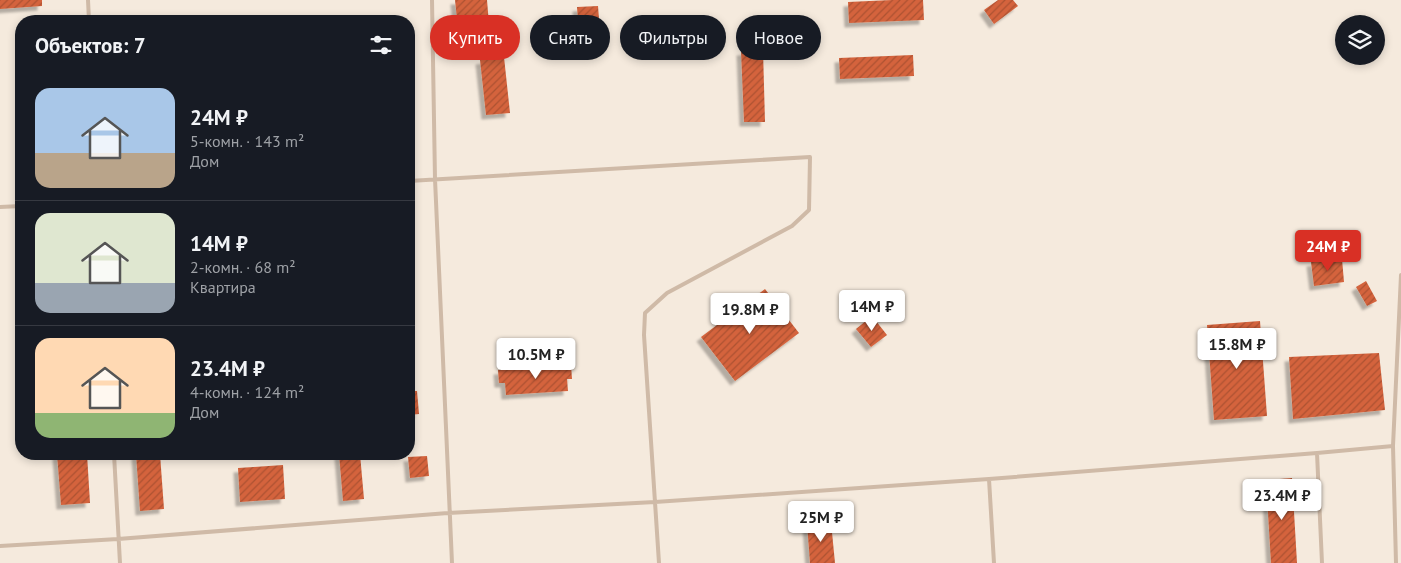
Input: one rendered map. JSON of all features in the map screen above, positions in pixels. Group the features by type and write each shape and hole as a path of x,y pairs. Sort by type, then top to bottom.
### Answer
{"lane":[{"path":"88,0 89,15"},
{"path":"432,0 435,179 448,513 452,563"},
{"path":"415,181 810,157 809,210 792,226 667,293 645,313 644,335 659,563"},
{"path":"0,207 15,206"},
{"path":"1396,563 1393,446 1401,275"},
{"path":"0,546 118,539 448,513 655,502 989,479 1393,446"},
{"path":"1317,453 1322,563"},
{"path":"114,460 120,563"},
{"path":"989,479 994,563"}],"building":[{"path":"0,0 42,0 42,6 0,9"},
{"path":"455,0 487,0 488,15 457,15"},
{"path":"923,0 924,20 849,23 848,2"},
{"path":"998,0 1013,0 1018,6 994,24 984,10"},
{"path":"598,6 599,15 578,15 577,7"},
{"path":"913,55 914,76 840,79 839,58"},
{"path":"480,60 504,60 510,113 486,115"},
{"path":"741,60 763,60 765,122 744,122"},
{"path":"1342,259 1344,282 1314,286 1311,262"},
{"path":"1366,281 1377,301 1367,306 1356,287"},
{"path":"765,289 799,333 735,381 701,337"},
{"path":"872,316 887,335 871,347 856,329"},
{"path":"1260,321 1267,416 1214,420 1207,325"},
{"path":"1379,353 1385,410 1293,419 1289,357"},
{"path":"571,365 572,379 567,379 568,391 506,395 505,383 499,383 498,370"},
{"path":"415,391 417,391 419,414 415,414"},
{"path":"427,456 429,476 410,478 408,460 415,460 415,457"},
{"path":"57,460 87,460 90,503 61,505"},
{"path":"136,460 160,460 164,509 140,511"},
{"path":"340,460 361,460 364,499 343,501"},
{"path":"283,465 285,499 240,502 238,468"},
{"path":"1292,478 1297,563 1271,563 1266,480"},
{"path":"831,522 835,563 810,563 807,524"}]}
